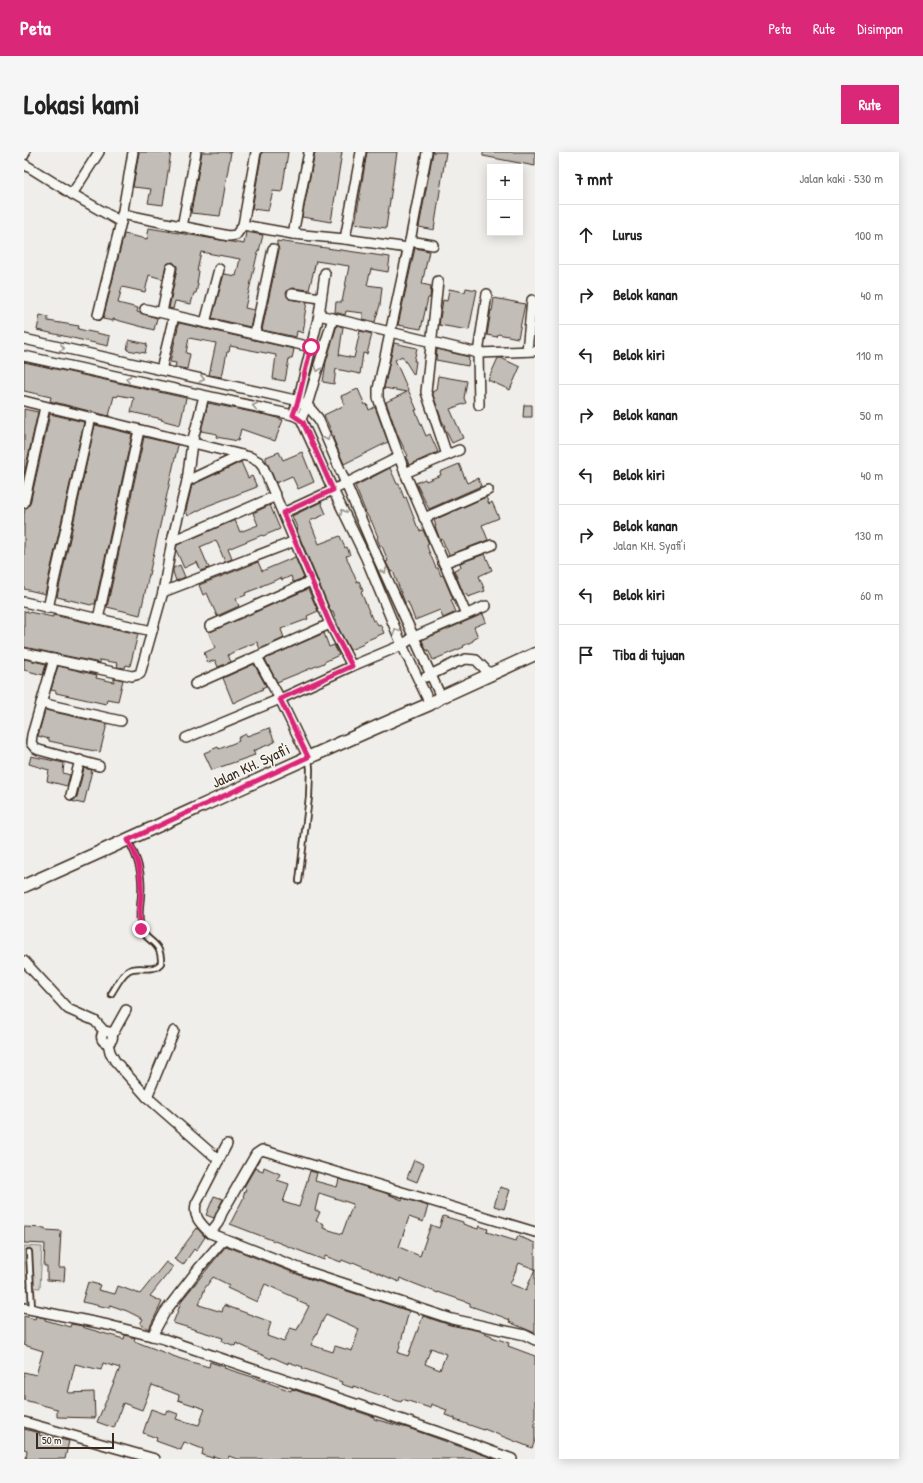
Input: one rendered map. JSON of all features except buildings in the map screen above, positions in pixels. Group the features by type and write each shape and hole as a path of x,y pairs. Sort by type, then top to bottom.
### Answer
{"main road":[{"name":"Jalan KH. Syafi'i","path":"24,886 308,757 430,704 441,697 535,654"}],"street":[{"path":"72,194 99,152"},
{"path":"98,315 122,218 133,152"},
{"path":"182,227 196,152"},
{"path":"24,164 72,194 122,218 229,236 238,233 243,225 256,152"},
{"path":"293,234 309,152"},
{"path":"345,239 361,152"},
{"path":"427,152 378,394 380,405 405,473 466,614"},
{"path":"243,225 293,234 433,245"},
{"path":"255,333 272,249"},
{"path":"162,312 171,268"},
{"path":"205,323 219,269"},
{"path":"325,273 319,315 298,401 297,417 366,558 402,645 430,704"},
{"path":"438,281 426,392 448,455"},
{"path":"292,294 321,298"},
{"path":"478,404 478,353 487,294"},
{"path":"319,315 478,353 531,351 532,300"},
{"path":"145,309 311,347"},
{"path":"161,370 174,316"},
{"path":"297,417 307,405 333,318"},
{"path":"24,339 298,401 307,405 318,418 376,554 441,697"},
{"path":"24,356 297,417"},
{"path":"172,389 175,374"},
{"path":"24,653 135,676 142,672 163,592 172,541 187,481 192,443 204,396"},
{"path":"24,401 242,455 255,460 263,467 330,624 352,666"},
{"path":"24,503 26,486 45,407"},
{"path":"48,608 91,417"},
{"path":"98,619 139,430"},
{"path":"405,473 459,450"},
{"path":"187,481 242,455"},
{"path":"283,513 399,457"},
{"path":"424,518 488,490"},
{"path":"172,541 276,496"},
{"path":"163,592 295,541"},
{"path":"443,563 492,545"},
{"path":"366,558 376,554"},
{"path":"210,626 311,581"},
{"path":"24,602 152,631"},
{"path":"186,738 280,699 402,645 414,637 486,606"},
{"path":"195,684 330,624"},
{"path":"257,657 280,699 308,757"},
{"path":"54,659 32,735 32,746 39,750 99,766"},
{"path":"420,681 430,674 457,662 472,659 476,660 490,674"},
{"path":"41,703 121,721"},
{"path":"71,795 80,760"},
{"path":"24,961 68,1009 95,1021 108,1037 110,1052 115,1061 147,1097 219,1160"},
{"path":"108,1037 126,1010"},
{"path":"147,1097 174,1031"},
{"path":"227,1144 196,1204 195,1209 195,1213 199,1221 210,1233 309,1272 452,1319 525,1335 535,1340"},
{"path":"210,1233 218,1223 256,1154 262,1150 535,1232"},
{"path":"152,1336 165,1312 199,1268 224,1239"},
{"path":"28,1308 152,1336 450,1436 512,1459"},
{"path":"24,1422 155,1459"}],"lane":[{"path":"299,881 309,798 310,769 308,757"},
{"path":"111,994 126,971 132,969 154,968 161,962 158,949 152,940 144,934 141,929 139,916 141,886 140,868 136,854 128,840"},
{"path":"28,1308 29,1252"}],"shaded area":[{"path":"24,1246 42,1247 40,1288 24,1287"}],"route":[{"path":"141,929 139,921 141,896 140,868 136,854 128,840 308,757 280,699 352,666 330,624 283,513 333,490 303,422 301,419 293,415 298,401 311,347"}]}
